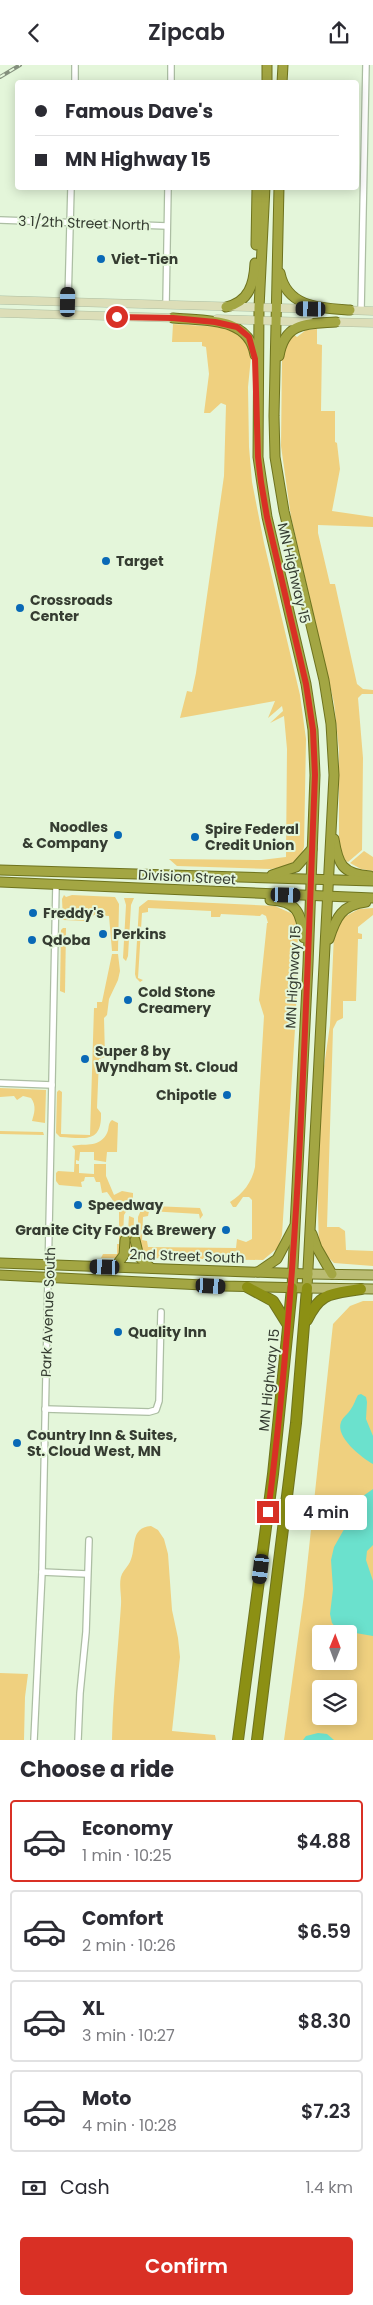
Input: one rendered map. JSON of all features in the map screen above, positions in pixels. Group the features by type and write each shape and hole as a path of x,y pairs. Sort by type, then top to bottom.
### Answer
{"highway":[{"path":"266,80 267,65"},
{"path":"282,80 283,65"},
{"path":"226,307 234,305 245,297 252,284 256,256 257,190"},
{"name":"MN Highway 15","path":"265,190 268,308"},
{"name":"MN Highway 15","path":"238,1740 274,1465 292,1288 315,775 313,730 306,684 267,517 258,457 257,390 278,241 280,190"},
{"path":"278,241 280,276 284,287 291,297 313,306 350,310"},
{"path":"267,321 268,308"},
{"path":"173,318 225,324 243,331 250,340 254,352 257,390"},
{"name":"MN Highway 15","path":"257,1740 290,1477 304,1328 326,951 334,775 328,705 279,488 275,457 274,409 267,321"},
{"path":"274,409 279,358 285,337 292,330 302,325 336,323"},
{"path":"331,822 337,855 343,867 353,873 373,876"},
{"path":"262,877 296,867 312,849"},
{"name":"Division Street","path":"0,870 373,881"},
{"name":"Division Street","path":"0,882 373,900"},
{"path":"213,892 234,899 278,901 292,905 303,923 308,964"},
{"path":"326,951 335,921 342,911 357,903 373,900"},
{"path":"257,1272 277,1259 296,1224"},
{"path":"310,1229 317,1248 332,1274"},
{"path":"115,1267 124,1255 125,1240"},
{"path":"135,1240 139,1257 151,1268"},
{"name":"2nd Street South","path":"0,1263 308,1273"},
{"name":"2nd Street South","path":"0,1275 189,1285 307,1288"},
{"path":"247,1287 273,1301 288,1325"},
{"path":"304,1328 314,1306 322,1297 361,1289"}],"main road":[{"path":"0,300 373,311"},
{"path":"0,313 373,323"},
{"name":"2nd Street South","path":"308,1273 373,1275"},
{"path":"307,1288 373,1289"}],"street":[{"path":"75,65 75,80"},
{"path":"171,65 171,80"},
{"path":"361,310 366,65"},
{"path":"365,119 373,119"},
{"path":"68,302 71,190"},
{"path":"166,305 168,190"},
{"name":"3 1/2th Street North","path":"0,220 167,226"},
{"name":"Park Avenue South","path":"34,1740 42,1573 50,1265 56,885"},
{"path":"0,1083 52,1085"},
{"path":"45,1409 156,1411 159,1401 161,1312"},
{"path":"78,1740 89,1540"},
{"path":"42,1573 87,1574"}],"shaded area":[{"path":"173,324 220,327 234,332 246,341 251,357 248,387 249,447 252,482 264,543 300,695 306,739 304,847 296,861 271,869 177,866 169,859 261,860 286,857 287,749 284,716 270,723 283,711 282,706 268,718 275,701 180,718 187,691 192,692 196,673 224,476 226,405 221,403 210,413 204,413 209,374 206,347 202,346 202,342 172,342"},
{"path":"317,329 317,344 322,345 321,411 335,411 335,442 337,443 340,469 332,511 373,517 373,527 318,525 318,533 330,584 335,584 357,684 363,689 373,690 373,694 362,694 358,698 363,758 362,850 348,862 343,859 339,847 339,750 334,703 291,517 281,446 282,360 285,346 293,334 297,337 306,330"},
{"path":"364,851 373,857 373,871 361,869 350,863"},
{"path":"64,895 66,897 72,895 115,897 119,904 118,951 112,951 109,916 94,915 87,921 63,920 62,899"},
{"path":"124,898 134,898 131,905 128,956 126,961 123,958 126,905"},
{"path":"148,900 275,906 295,915 298,924 296,1013 282,1235 277,1251 275,1250 263,1260 145,1258 138,1242 138,1217 141,1210 152,1206 200,1208 203,1215 200,1219 199,1214 149,1211 148,1216 143,1217 142,1240 147,1241 148,1247 236,1248 237,1239 246,1242 252,1239 252,1200 249,1197 243,1197 236,1207 233,1207 230,1202 246,1187 252,1178 255,1167 264,1016 259,1000 268,923 266,916 262,914 260,916 221,914 220,917 211,917 211,911 148,908 148,912 142,913 138,978 143,980 140,982 135,974 139,907"},
{"path":"373,908 373,915 358,927 358,933 362,934 362,939 358,939 356,1001 343,1001 343,1018 337,1021 333,1029 327,1227 339,1227 345,1231 346,1250 373,1251 373,1266 334,1263 319,1248 317,1176 322,1080 330,1025 334,934 344,914 346,916 359,909"},
{"path":"66,928 65,993 60,991 61,930"},
{"path":"112,954 118,954 120,971 109,999 107,1015 104,1018 105,1057 99,1059 97,1108 101,1113 101,1123 95,1134 90,1137 60,1137 56,1133 57,1092 59,1090 62,1092 61,1134 90,1135 94,1008 97,1008 97,1002 102,1002"},
{"path":"0,1088 46,1090 45,1123 32,1121 34,1107 31,1098 23,1096 17,1100 14,1096 0,1097"},
{"path":"112,1120 118,1123 117,1152 107,1152 106,1162 94,1160 94,1152 80,1152 79,1161 76,1160 76,1164 79,1164 79,1173 94,1174 94,1164 106,1164 106,1176 114,1195 122,1191 133,1193 133,1200 124,1215 122,1255 120,1258 101,1258 103,1254 117,1254 117,1244 119,1244 119,1209 107,1192 102,1193 100,1182 96,1182 94,1177 85,1177 84,1181 81,1182 82,1187 59,1185 56,1181 56,1173 58,1171 74,1172 75,1150 72,1146 99,1142 106,1135"},
{"path":"0,1131 43,1132 44,1135 0,1134"},
{"path":"129,1216 134,1218 133,1245 137,1259 126,1259"},
{"path":"363,1301 373,1301 373,1740 284,1740 304,1595 333,1324 350,1306"},
{"path":"151,1526 158,1530 164,1539 168,1554 172,1610 180,1657 172,1731 215,1735 216,1740 112,1740 121,1605 121,1577 132,1557 135,1539 139,1531"},
{"path":"0,1673 28,1674 25,1697 24,1740 0,1740"}],"water":[{"path":"361,1394 366,1397 366,1419 373,1436 373,1464 351,1446 340,1428 342,1420 358,1395"},
{"path":"373,1489 373,1545 367,1551 366,1560 373,1581 373,1636 358,1633 358,1625 334,1625 330,1614 333,1589 331,1560 334,1547 351,1517 356,1501"},
{"path":"318,1733 327,1734 334,1740 303,1740 306,1736"}],"railway":[{"path":"0,77 20,65"}],"place":[{"name":"Viet-Tien","path":"101,259"},
{"name":"Target","path":"106,561"},
{"name":"Crossroads Center","path":"20,608"},
{"name":"Noodles & Company","path":"118,835"},
{"name":"Spire Federal Credit Union","path":"195,837"},
{"name":"Freddy's","path":"33,913"},
{"name":"Perkins","path":"103,934"},
{"name":"Qdoba","path":"32,940"},
{"name":"Cold Stone Creamery","path":"128,1000"},
{"name":"Super 8 by Wyndham St. Cloud","path":"85,1059"},
{"name":"Chipotle","path":"227,1095"},
{"name":"Speedway","path":"78,1205"},
{"name":"Granite City Food & Brewery","path":"226,1230"},
{"name":"Quality Inn","path":"118,1332"},
{"name":"Country Inn & Suites, St. Cloud West, MN","path":"17,1443"}],"route":[{"path":"117,317 173,318 215,322 240,329 246,333 252,344 255,359 258,457 261,482 267,517 306,684 313,730 315,775 294,1263 268,1512"}]}
